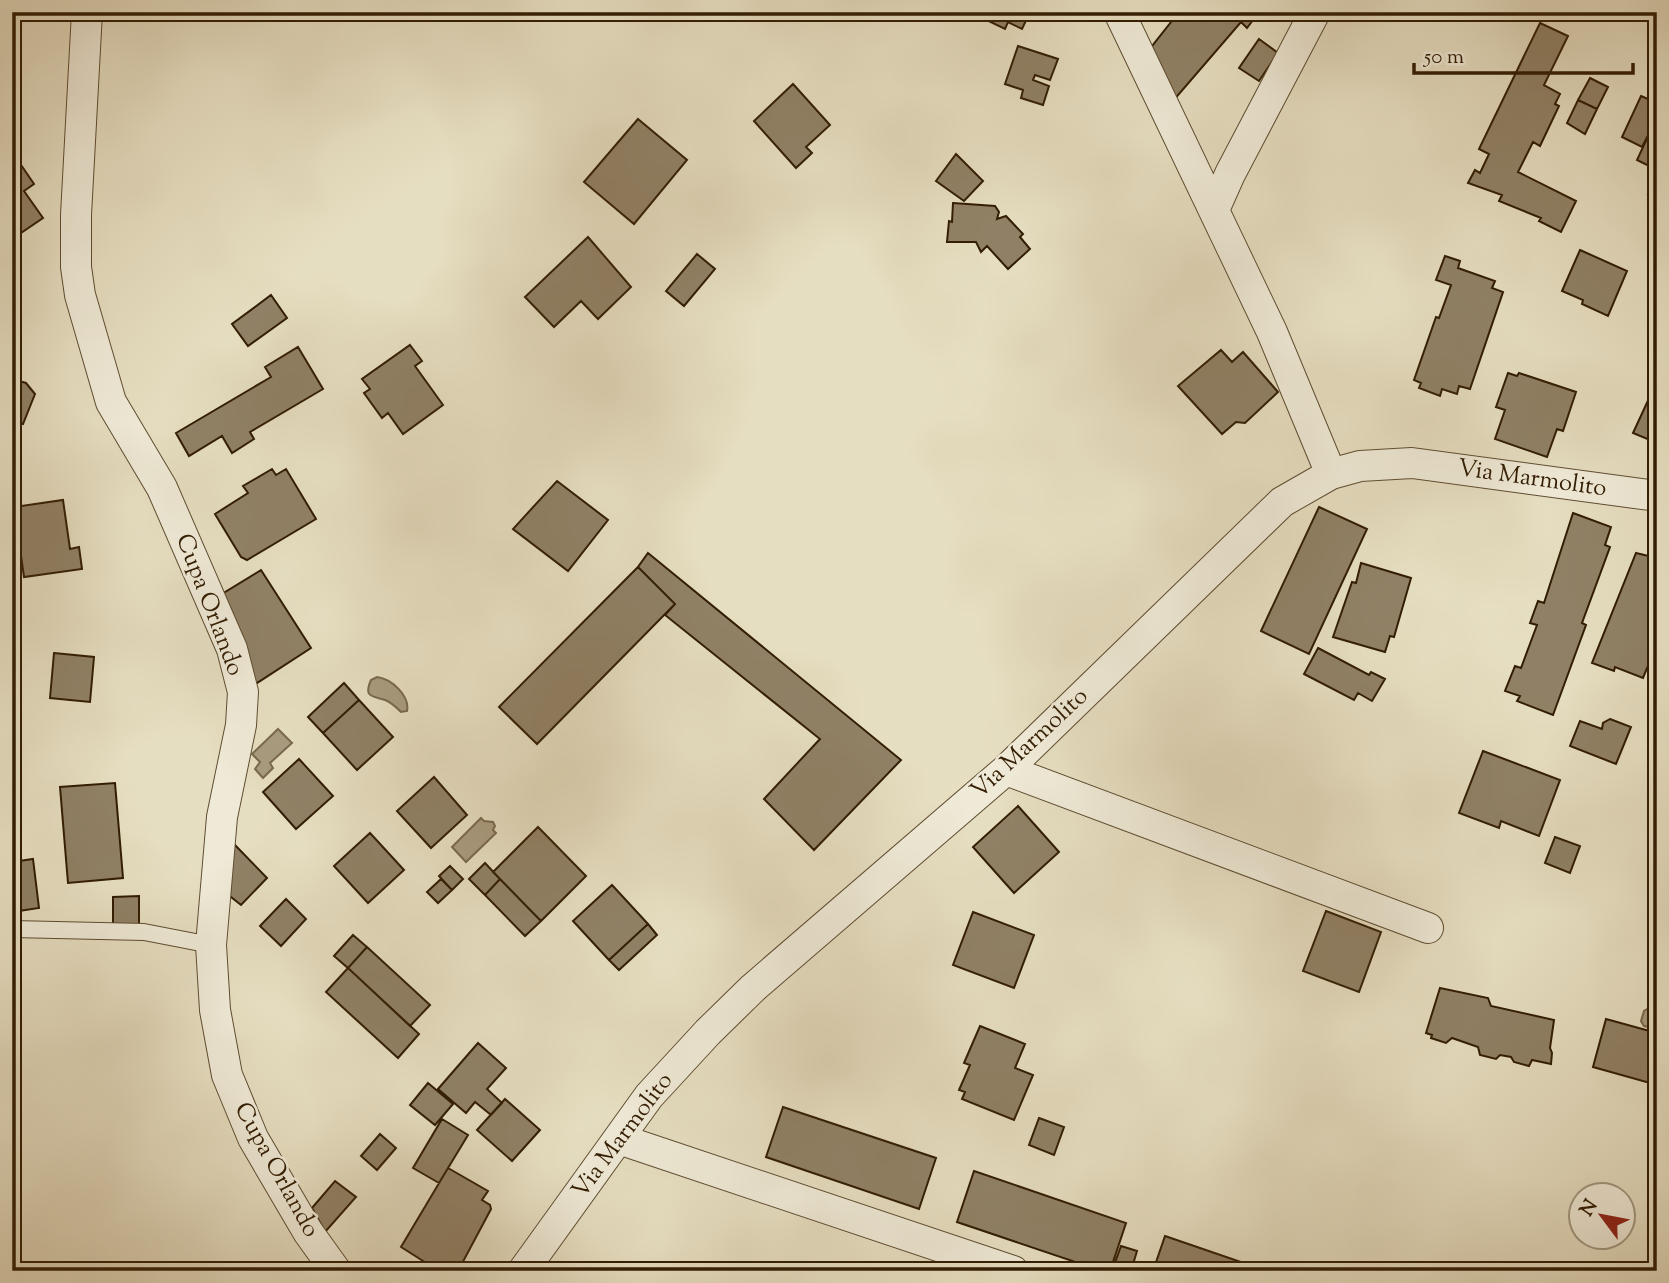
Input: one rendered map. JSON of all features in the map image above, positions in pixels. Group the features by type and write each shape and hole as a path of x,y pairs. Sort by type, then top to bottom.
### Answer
{"street":[{"name":"Cupa Orlando","path":"87,12 76,215 76,267 80,295 111,402 162,488 232,649 243,692 241,725 222,817 212,945 215,1010 227,1075 253,1138 308,1232 336,1271"},
{"path":"1119,12 1272,332 1331,474"},
{"path":"1214,210 1230,174 1315,12"},
{"name":"Via Marmolito","path":"523,1271 649,1096 708,1032 753,988 1006,770 1282,502 1331,474 1360,466 1412,463 1657,496"},
{"path":"1006,770 1428,928"},
{"path":"619,1139 1013,1271"}],"lane":[{"path":"12,929 144,932 212,945"}],"shaded area":[{"path":"377,677 399,689 406,700 407,711 401,712 389,702 370,695 368,690 371,680"},
{"path":"278,729 292,743 270,763 273,768 263,778 255,769 260,762 252,754"},
{"path":"481,818 493,822 493,830 496,833 466,862 452,847"},
{"path":"1649,1008 1657,1010 1657,1029 1644,1026 1641,1021 1644,1011"}],"building":[{"path":"1030,12 1022,29 1008,22 1005,29 972,13"},
{"path":"1179,12 1259,12 1247,28 1241,22 1173,101 1149,50"},
{"path":"1540,23 1568,36 1544,85 1560,94 1555,104 1559,106 1540,146 1533,142 1518,172 1576,201 1561,232 1539,221 1541,218 1499,201 1502,195 1468,183 1475,170 1480,173 1489,154 1479,149"},
{"path":"1259,39 1278,53 1259,81 1239,68"},
{"path":"1018,46 1058,59 1050,80 1035,75 1033,80 1049,86 1043,105 1021,98 1023,90 1005,84"},
{"path":"1590,78 1608,87 1597,109 1578,100"},
{"path":"793,84 830,125 806,147 812,153 796,168 754,121"},
{"path":"1641,96 1657,103 1657,118 1642,147 1622,137"},
{"path":"1578,100 1597,109 1585,134 1567,123"},
{"path":"638,119 687,160 634,224 584,182"},
{"path":"1657,119 1657,170 1637,160"},
{"path":"956,154 983,181 964,201 936,181"},
{"path":"17,159 34,184 24,191 43,218 12,239 12,162"},
{"path":"1657,175 1657,198 1648,194"},
{"path":"953,203 995,206 999,212 997,219 1006,216 1023,234 1020,237 1030,249 1008,269 987,246 981,252 976,242 947,242"},
{"path":"588,237 631,287 598,319 581,301 554,327 525,297"},
{"path":"1580,250 1627,271 1608,316 1582,304 1583,300 1562,291"},
{"path":"697,254 715,269 684,306 666,291"},
{"path":"1445,256 1460,261 1458,268 1495,281 1492,288 1503,292 1470,389 1459,386 1457,394 1442,389 1440,396 1419,388 1421,383 1414,380 1436,317 1439,318 1451,285 1436,280"},
{"path":"271,295 287,318 248,346 232,324"},
{"path":"410,345 422,361 415,366 443,405 403,434 388,413 382,418 364,393 370,389 362,379"},
{"path":"298,347 323,389 250,432 254,439 232,453 222,436 189,456 176,433 271,377 265,367"},
{"path":"1221,350 1232,362 1243,352 1278,392 1245,423 1236,422 1222,434 1178,386"},
{"path":"1508,373 1517,376 1519,373 1576,392 1563,431 1557,429 1547,457 1495,439 1505,410 1496,407"},
{"path":"12,379 26,383 35,394 23,424 12,421"},
{"path":"1657,381 1657,443 1633,433"},
{"path":"272,469 276,475 286,469 316,519 247,560 241,557 215,514 248,493 243,486"},
{"path":"557,481 608,520 568,571 513,529"},
{"path":"63,500 70,549 79,547 82,569 24,577 14,507"},
{"path":"1319,507 1367,529 1309,654 1261,631"},
{"path":"1573,513 1611,527 1605,545 1610,547 1582,623 1586,625 1553,715 1517,701 1520,696 1505,691 1515,666 1521,668 1537,625 1530,623 1538,601 1544,603"},
{"path":"648,553 901,760 814,850 764,799 820,739 665,615 675,604 638,567"},
{"path":"1636,553 1657,558 1657,644 1643,678 1615,667 1614,671 1592,663"},
{"path":"1361,563 1411,578 1394,637 1390,636 1385,652 1333,637 1352,582 1356,583"},
{"path":"638,567 675,604 537,744 499,707"},
{"path":"261,570 311,648 254,685 222,594"},
{"path":"1318,648 1369,675 1371,672 1385,679 1372,701 1358,693 1354,700 1304,674"},
{"path":"54,653 94,657 90,702 50,698"},
{"path":"344,683 359,700 323,733 308,717"},
{"path":"359,700 393,737 357,770 323,733"},
{"path":"1610,719 1631,727 1616,764 1570,746 1580,721 1602,729 1603,723"},
{"path":"1483,751 1560,780 1539,836 1501,821 1499,828 1459,813"},
{"path":"299,759 333,796 296,829 263,792"},
{"path":"434,777 467,815 431,848 397,811"},
{"path":"115,783 123,878 68,883 60,787"},
{"path":"1018,806 1059,852 1014,893 973,847"},
{"path":"538,827 586,876 541,921 493,872"},
{"path":"370,833 404,870 368,903 334,866"},
{"path":"1555,837 1580,846 1570,873 1545,863"},
{"path":"232,842 267,878 241,905 226,893"},
{"path":"33,859 39,908 12,912 12,862"},
{"path":"485,863 500,879 485,895 469,879"},
{"path":"450,866 463,879 452,890 439,876"},
{"path":"441,879 452,890 438,903 427,892"},
{"path":"500,879 541,921 525,936 485,895"},
{"path":"612,885 648,924 609,960 573,921"},
{"path":"139,896 139,924 113,925 113,897"},
{"path":"286,899 306,919 281,946 260,926"},
{"path":"1326,911 1381,932 1359,992 1303,971"},
{"path":"973,912 1034,935 1014,988 953,965"},
{"path":"648,924 657,935 619,970 609,960"},
{"path":"353,935 367,947 348,968 334,956"},
{"path":"367,947 430,1005 410,1026 348,968"},
{"path":"348,968 419,1034 398,1058 326,992"},
{"path":"1440,988 1488,998 1491,1006 1554,1020 1551,1064 1532,1060 1529,1066 1500,1055 1496,1059 1480,1055 1478,1047 1452,1038 1446,1043 1431,1038 1432,1035 1426,1033"},
{"path":"1606,1019 1657,1033 1657,1085 1593,1067"},
{"path":"980,1026 1025,1044 1015,1068 1033,1075 1014,1120 962,1099 965,1092 959,1090 970,1065 964,1063"},
{"path":"478,1043 506,1068 487,1089 502,1103 491,1115 475,1102 466,1113 438,1089"},
{"path":"428,1083 453,1104 435,1125 410,1105"},
{"path":"505,1099 540,1130 512,1161 477,1130"},
{"path":"783,1107 936,1158 919,1209 766,1157"},
{"path":"1039,1118 1064,1127 1054,1155 1029,1145"},
{"path":"442,1119 468,1135 439,1183 413,1168"},
{"path":"380,1134 396,1148 377,1170 361,1156"},
{"path":"448,1168 488,1191 482,1200 490,1205 491,1209 458,1271 439,1271 401,1247"},
{"path":"974,1171 1126,1223 1110,1271 1102,1271 957,1222"},
{"path":"335,1181 356,1197 325,1232 312,1208"},
{"path":"1165,1236 1267,1271 1153,1271"},
{"path":"1121,1246 1137,1251 1131,1271 1112,1271"}]}
